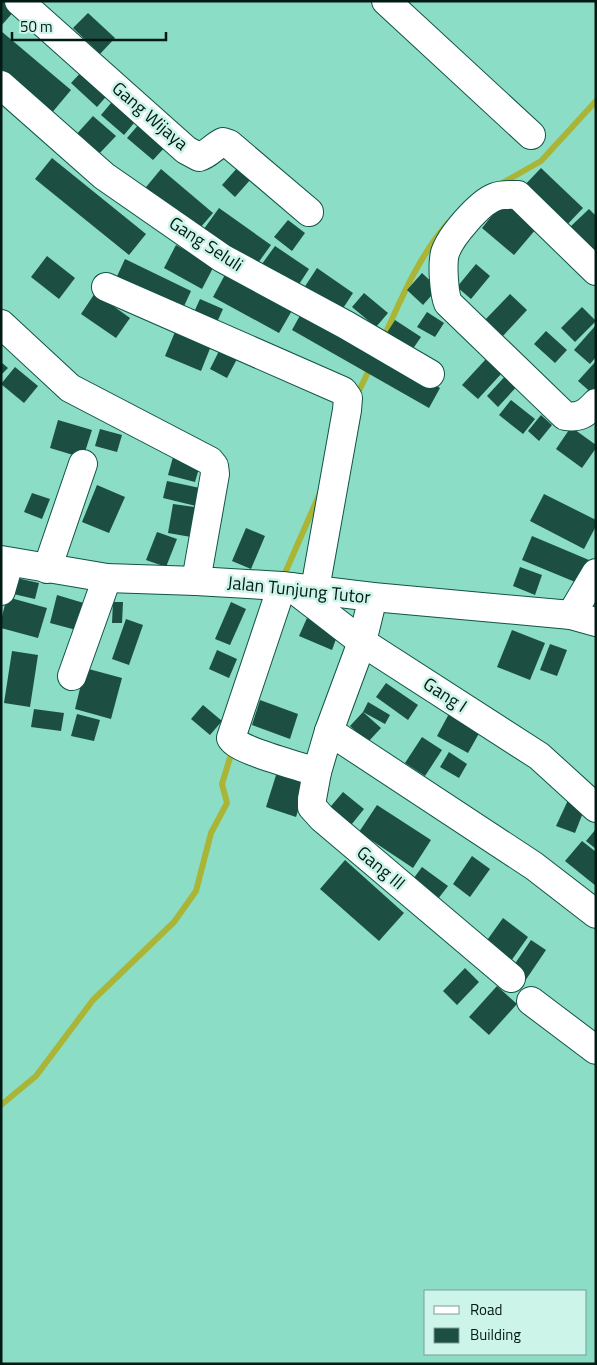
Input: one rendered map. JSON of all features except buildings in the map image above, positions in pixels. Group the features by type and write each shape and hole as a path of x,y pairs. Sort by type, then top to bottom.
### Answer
{"street":[{"name":"Gang Wijaya","path":"19,1 186,150 199,157 206,155 223,142 229,144 309,212"},
{"path":"386,1 531,135"},
{"name":"Gang Seluli","path":"1,85 104,176 222,258 346,325 430,374"},
{"path":"596,271 518,195 497,196 485,202 458,230 444,254 444,293 448,303 565,416 576,418 586,413 596,403"},
{"path":"106,287 343,391 348,398 347,410 296,587 231,738 233,742 244,748 317,772"},
{"path":"1,324 70,388 210,461 214,466 215,474 196,581"},
{"path":"47,569 84,464"},
{"path":"1,592 5,562"},
{"name":"Jalan Tunjung Tutor","path":"5,562 107,578 296,587 583,619"},
{"path":"583,619 596,573"},
{"path":"72,676 107,578"},
{"name":"Gang I","path":"296,587 362,642 539,756 596,808"},
{"name":"Gang III","path":"373,597 362,642 329,731 317,772 312,807 322,818 510,978"},
{"path":"329,731 534,866 596,914"},
{"path":"531,1001 596,1050"}],"waterway":[{"path":"499,185 541,161 596,101"},
{"path":"383,339 419,264 448,223"},
{"path":"356,397 371,366"},
{"path":"282,580 320,493"},
{"path":"1,1105 36,1076 93,1000 174,922 196,891 211,833 227,803 222,784 233,748"}]}
